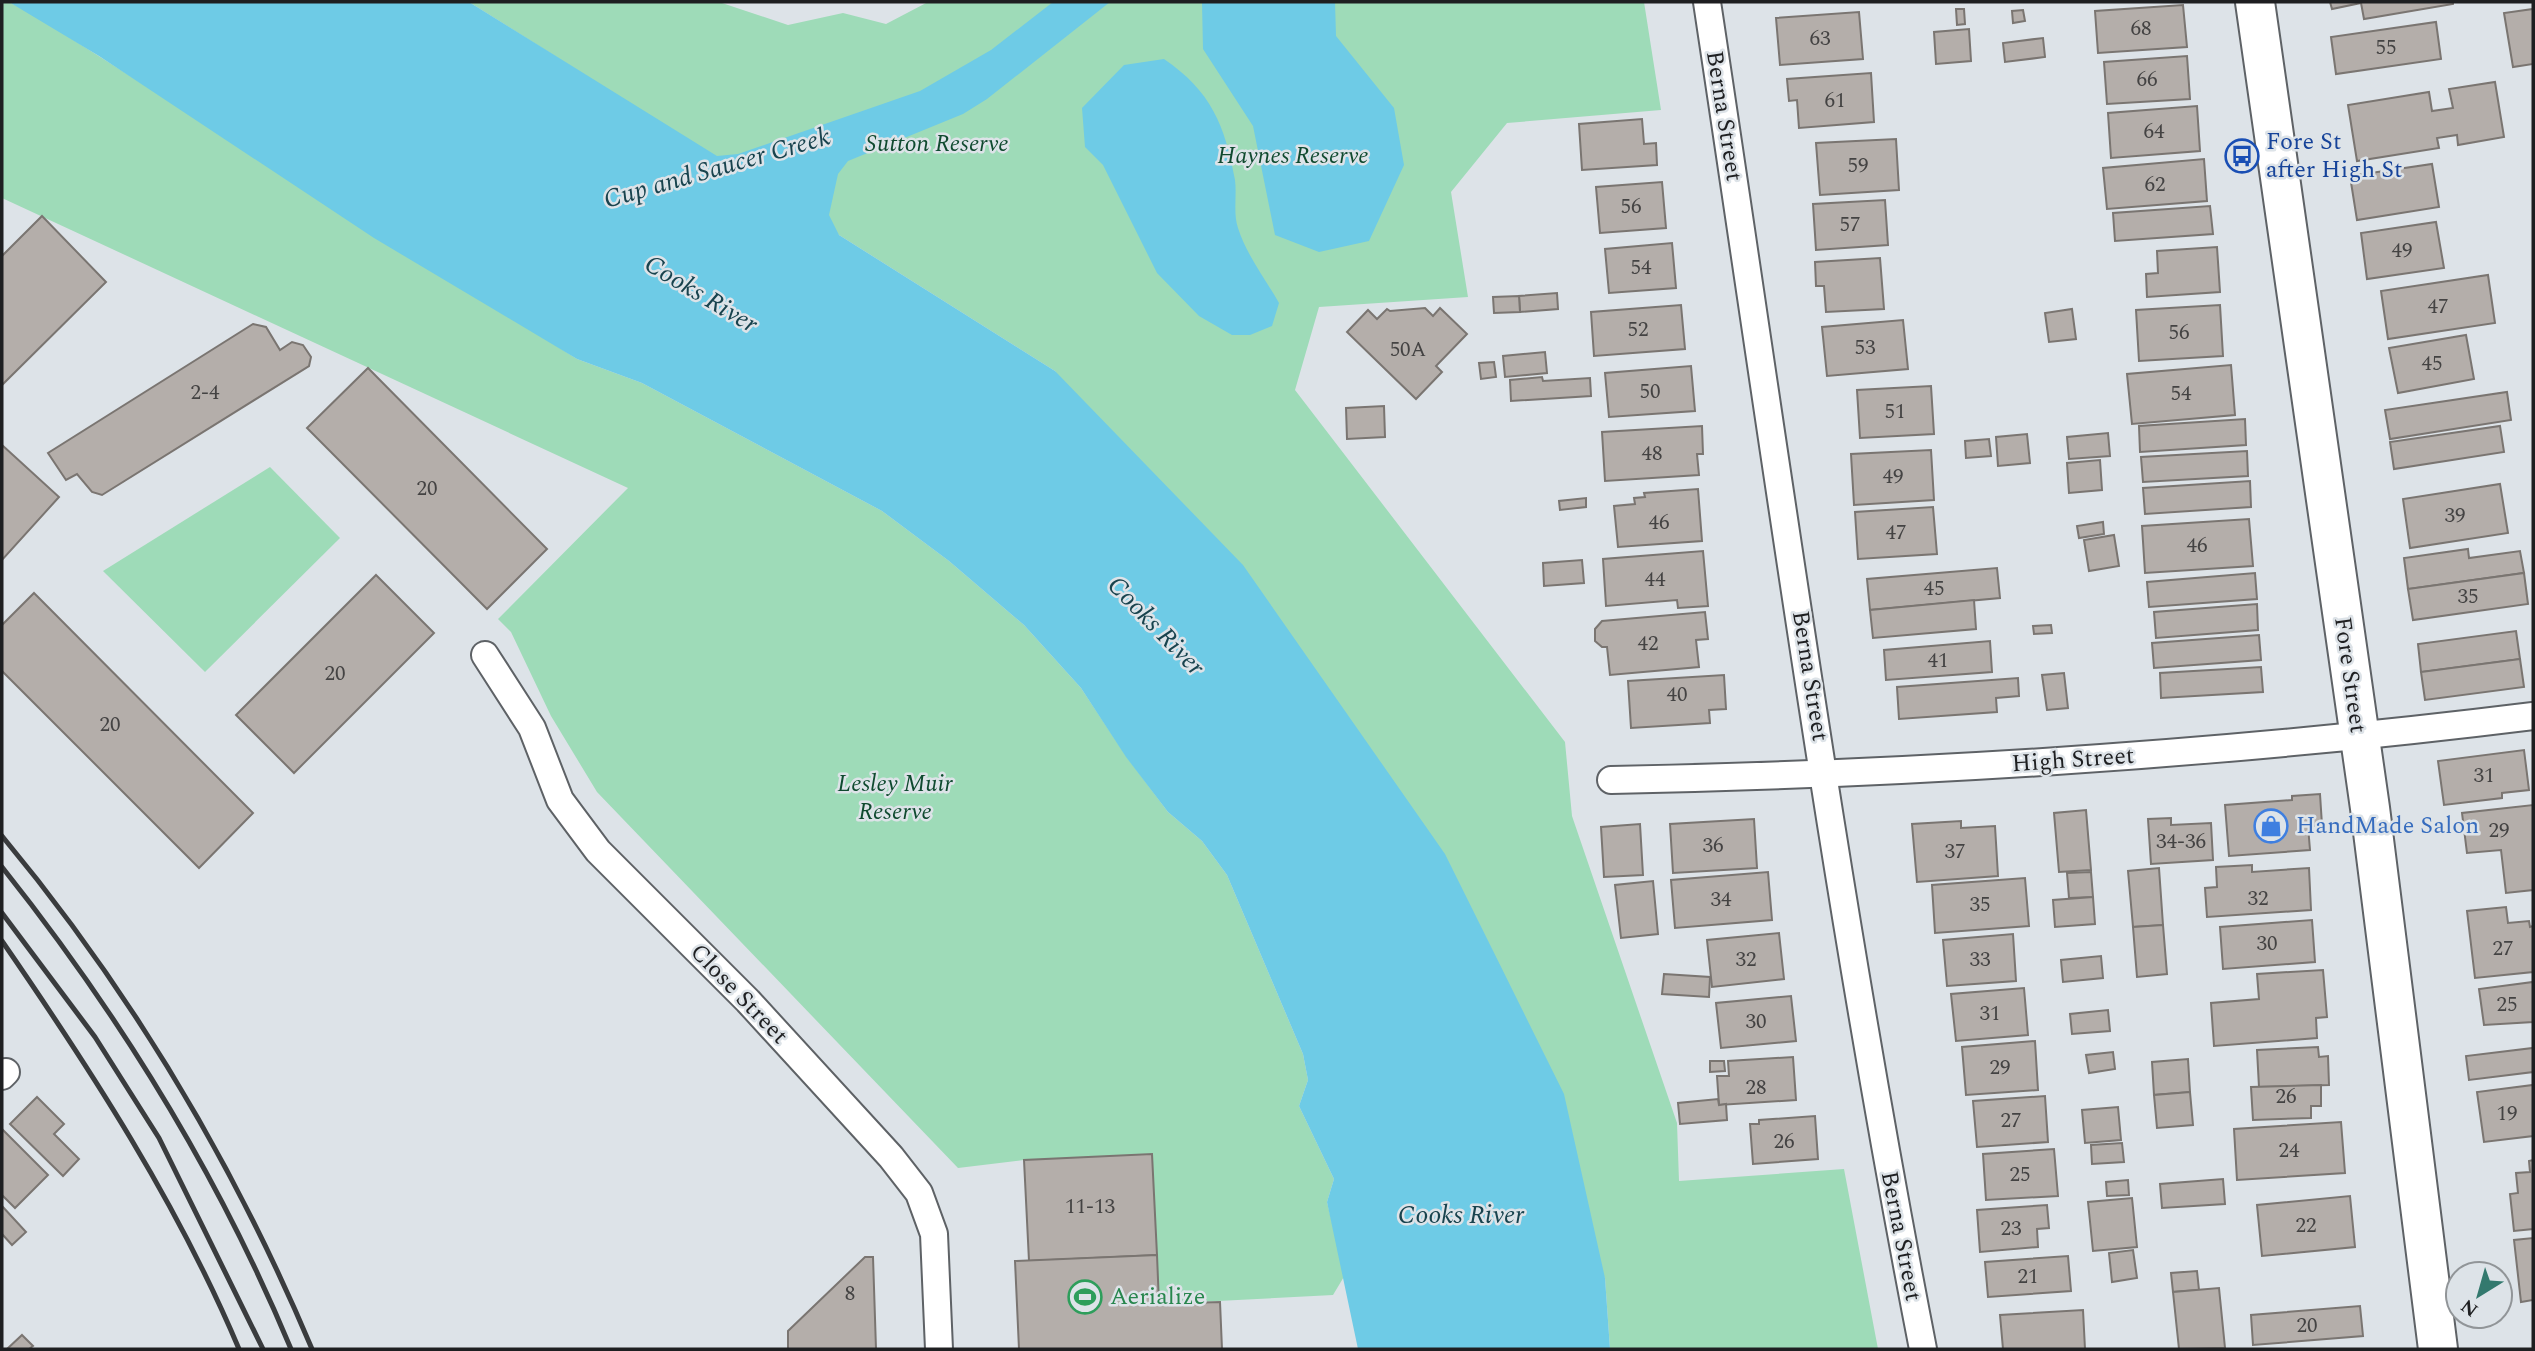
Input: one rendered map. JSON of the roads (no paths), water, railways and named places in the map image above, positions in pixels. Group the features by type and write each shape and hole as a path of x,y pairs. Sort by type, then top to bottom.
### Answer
{"main road":[{"name":"Fore Street","path":"2255,2 2306,343 2438,1349"}],"street":[{"name":"Berna Street","path":"1707,2 1825,776 1891,1186 1923,1349"},
{"name":"Close Street","path":"485,655 532,728 560,800 598,851 748,1001 891,1157 919,1193 934,1234 939,1349"},
{"name":"High Street","path":"1611,780 1825,776 2093,760 2359,738 2533,716"}],"water":[{"name":"Cooks River","path":"9,2 469,2 717,156 738,154 920,91 991,50 1053,2 1110,2 987,99 963,114 848,161 838,174 829,215 839,235 1055,371 1243,565 1445,854 1564,1094 1605,1278 1610,1349 1358,1349 1327,1202 1334,1179 1299,1106 1308,1080 1303,1054 1227,875 1202,841 1168,812 1126,757 1081,688 1024,625 949,561 882,511 642,383 577,359 374,238 99,56"},
{"path":"1335,2 1336,36 1394,108 1404,165 1369,241 1319,252 1275,235 1253,126 1203,49 1202,3"},
{"path":"1164,59 1194,84 1221,126 1235,180 1238,228 1251,257 1279,303 1272,326 1250,335 1232,335 1199,316 1157,273 1103,165 1085,147 1082,108 1124,65"}],"railway":[{"path":"2,836 93,955 176,1081 249,1212 312,1349"},
{"path":"2,867 86,980 163,1098 232,1221 291,1349"},
{"path":"2,913 95,1037 159,1138 263,1349"},
{"path":"2,941 100,1089 161,1190 189,1242 239,1349"}],"place":[{"name":"Fore St after High St","path":"2242,156"},
{"name":"HandMade Salon","path":"2271,826"},
{"name":"Aerialize","path":"1085,1297"}],"park label":[{"name":"Sutton Reserve","path":"937,144"},
{"name":"Haynes Reserve","path":"1293,156"},
{"name":"Lesley Muir Reserve","path":"895,798"}],"water label":[{"name":"Cup and Saucer Creek","path":"717,168"}]}
